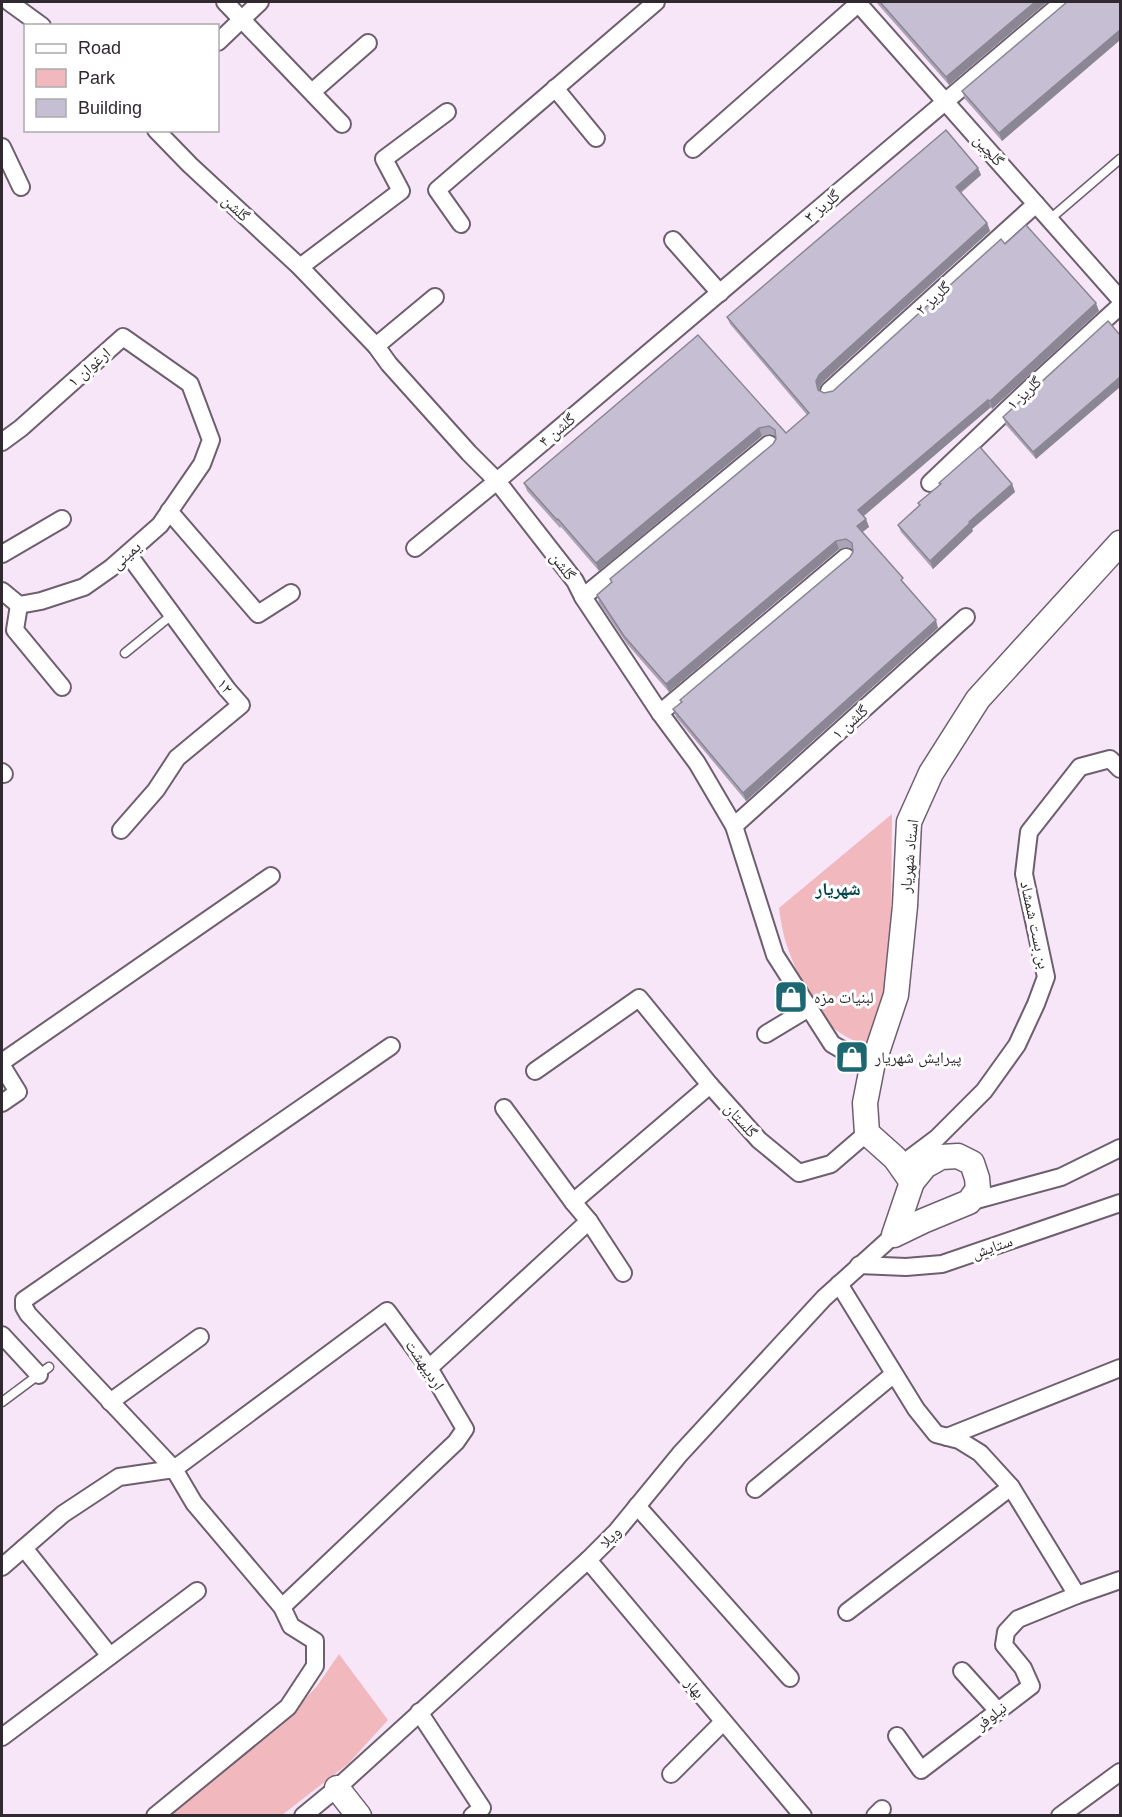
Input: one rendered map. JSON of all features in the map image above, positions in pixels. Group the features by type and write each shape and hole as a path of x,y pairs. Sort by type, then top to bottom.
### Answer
{"street":[{"path":"9,2 39,24"},
{"path":"225,2 342,124"},
{"path":"219,41 260,2"},
{"path":"461,224 437,190 656,2"},
{"path":"693,149 859,2"},
{"name":"گلچین","path":"859,2 1120,299"},
{"name":"گلریز ۳","path":"699,311 1064,2"},
{"path":"312,92 368,43"},
{"path":"555,88 596,138"},
{"path":"300,267 401,191 384,159 447,112"},
{"name":"گلشن","path":"158,132 190,165 300,267 376,346 389,364 497,481 575,581 583,597 660,713 697,763 734,826 775,955 832,1044 872,1067"},
{"path":"2,147 21,187"},
{"name":"گلریز ۲","path":"829,391 1036,204"},
{"path":"673,240 720,293"},
{"path":"376,346 435,297"},
{"name":"گلریز ۱","path":"930,483 1030,387 1120,306"},
{"name":"گلشن ۴","path":"415,548 699,311"},
{"name":"ارغوان ۱","path":"2,441 21,428 123,337 190,384 211,440"},
{"name":"یمینی","path":"19,605 41,602 84,587 128,554 160,525 202,464 211,440"},
{"path":"583,597 769,444"},
{"path":"169,511 258,614 291,593"},
{"path":"2,554 62,519"},
{"name":"استاد شهریار","path":"867,1133 865,1103 872,1067 896,995 905,906 909,822 931,773 978,699 1120,543"},
{"name":"۱۲","path":"121,830 156,790 177,758 241,705 128,554"},
{"path":"660,713 846,557"},
{"path":"2,591 19,605 15,630 62,687"},
{"name":"گلشن ۱","path":"734,826 966,617"},
{"name":"بن بست شمشاد","path":"906,1174 984,1091 1017,1045 1046,978 1024,874 1029,832 1080,767 1110,759 1120,769"},
{"path":"2,1103 18,1092 2,1064 271,876"},
{"name":"گلستان","path":"534,1071 639,998 710,1085 759,1140 799,1173 831,1164 867,1133"},
{"path":"766,1034 809,1008"},
{"path":"155,1815 288,1707 315,1666 315,1641 291,1626 282,1607 194,1503 174,1470 28,1314 24,1307 24,1300 391,1046"},
{"path":"573,1202 710,1085"},
{"path":"504,1108 573,1202 590,1221 623,1274"},
{"path":"867,1133 906,1174"},
{"path":"894,1235 969,1202 1061,1177 1120,1148"},
{"path":"906,1174 941,1157 957,1156 972,1163 977,1178 978,1189 969,1202"},
{"path":"894,1235 906,1174"},
{"name":"ستایش","path":"859,1265 906,1267 942,1264 1120,1203"},
{"path":"429,1368 590,1221"},
{"name":"ویلا","path":"303,1815 337,1788 588,1560 616,1532 680,1454 825,1298 894,1235"},
{"path":"839,1284 916,1410 936,1434 959,1440 980,1453 1011,1487 1077,1595 1120,1580"},
{"name":"اردیبهشت","path":"2,1567 63,1514 119,1477 174,1470 387,1311 429,1368 465,1429 456,1442 282,1607"},
{"path":"2,1335 44,1371"},
{"path":"111,1402 200,1337"},
{"path":"947,1437 1120,1368"},
{"path":"755,1489 894,1374"},
{"path":"847,1612 1011,1487"},
{"path":"637,1506 790,1678"},
{"path":"24,1548 110,1656"},
{"name":"بهار","path":"588,1560 802,1815"},
{"path":"2,1737 197,1591"},
{"name":"نیلوفر","path":"897,1736 921,1770 1031,1686 1023,1668 1004,1645 1006,1632 1018,1619 1077,1595"},
{"path":"962,1671 998,1711"},
{"path":"419,1712 482,1808 472,1815"},
{"path":"671,1774 723,1722"},
{"path":"1060,1815 1120,1772"},
{"path":"337,1788 359,1815"}],"lane":[{"path":"1050,219 1120,159"},
{"path":"125,653 173,615"},
{"path":"2,1402 44,1371"}],"green space":[{"path":"892,814 891,924 886,985 869,1046 840,1033 828,1022 812,1000 792,959 784,936 779,908"},
{"path":"339,1654 388,1720 348,1764 282,1815 159,1816 287,1718 317,1686"}],"building":[{"path":"880,2 1035,2 946,77"},
{"path":"1067,2 1120,2 1120,30 999,133 962,91"},
{"path":"946,130 978,168 956,187 987,223 819,375 816,381 818,390 824,393 833,391 1001,239 1005,244 1026,225 1096,303 990,401 988,400 858,510 866,519 857,526 936,620 743,793 673,709 682,702 680,700 850,557 853,552 852,543 846,539 836,541 666,684 624,636 597,595 612,582 610,579 773,444 776,439 775,430 769,426 759,428 596,563 524,483 698,335 786,433 809,413 727,317"},
{"path":"1108,321 1120,335 1120,377 1033,452 1003,417"},
{"path":"980,447 1012,484 930,561 898,525 920,505 918,503 941,484 939,483"}],"place":[{"name":"لبنیات مزه","path":"791,997"},
{"name":"پیرایش شهریار","path":"852,1057"}],"district":[{"name":"شهریار","path":"838,889"}]}
